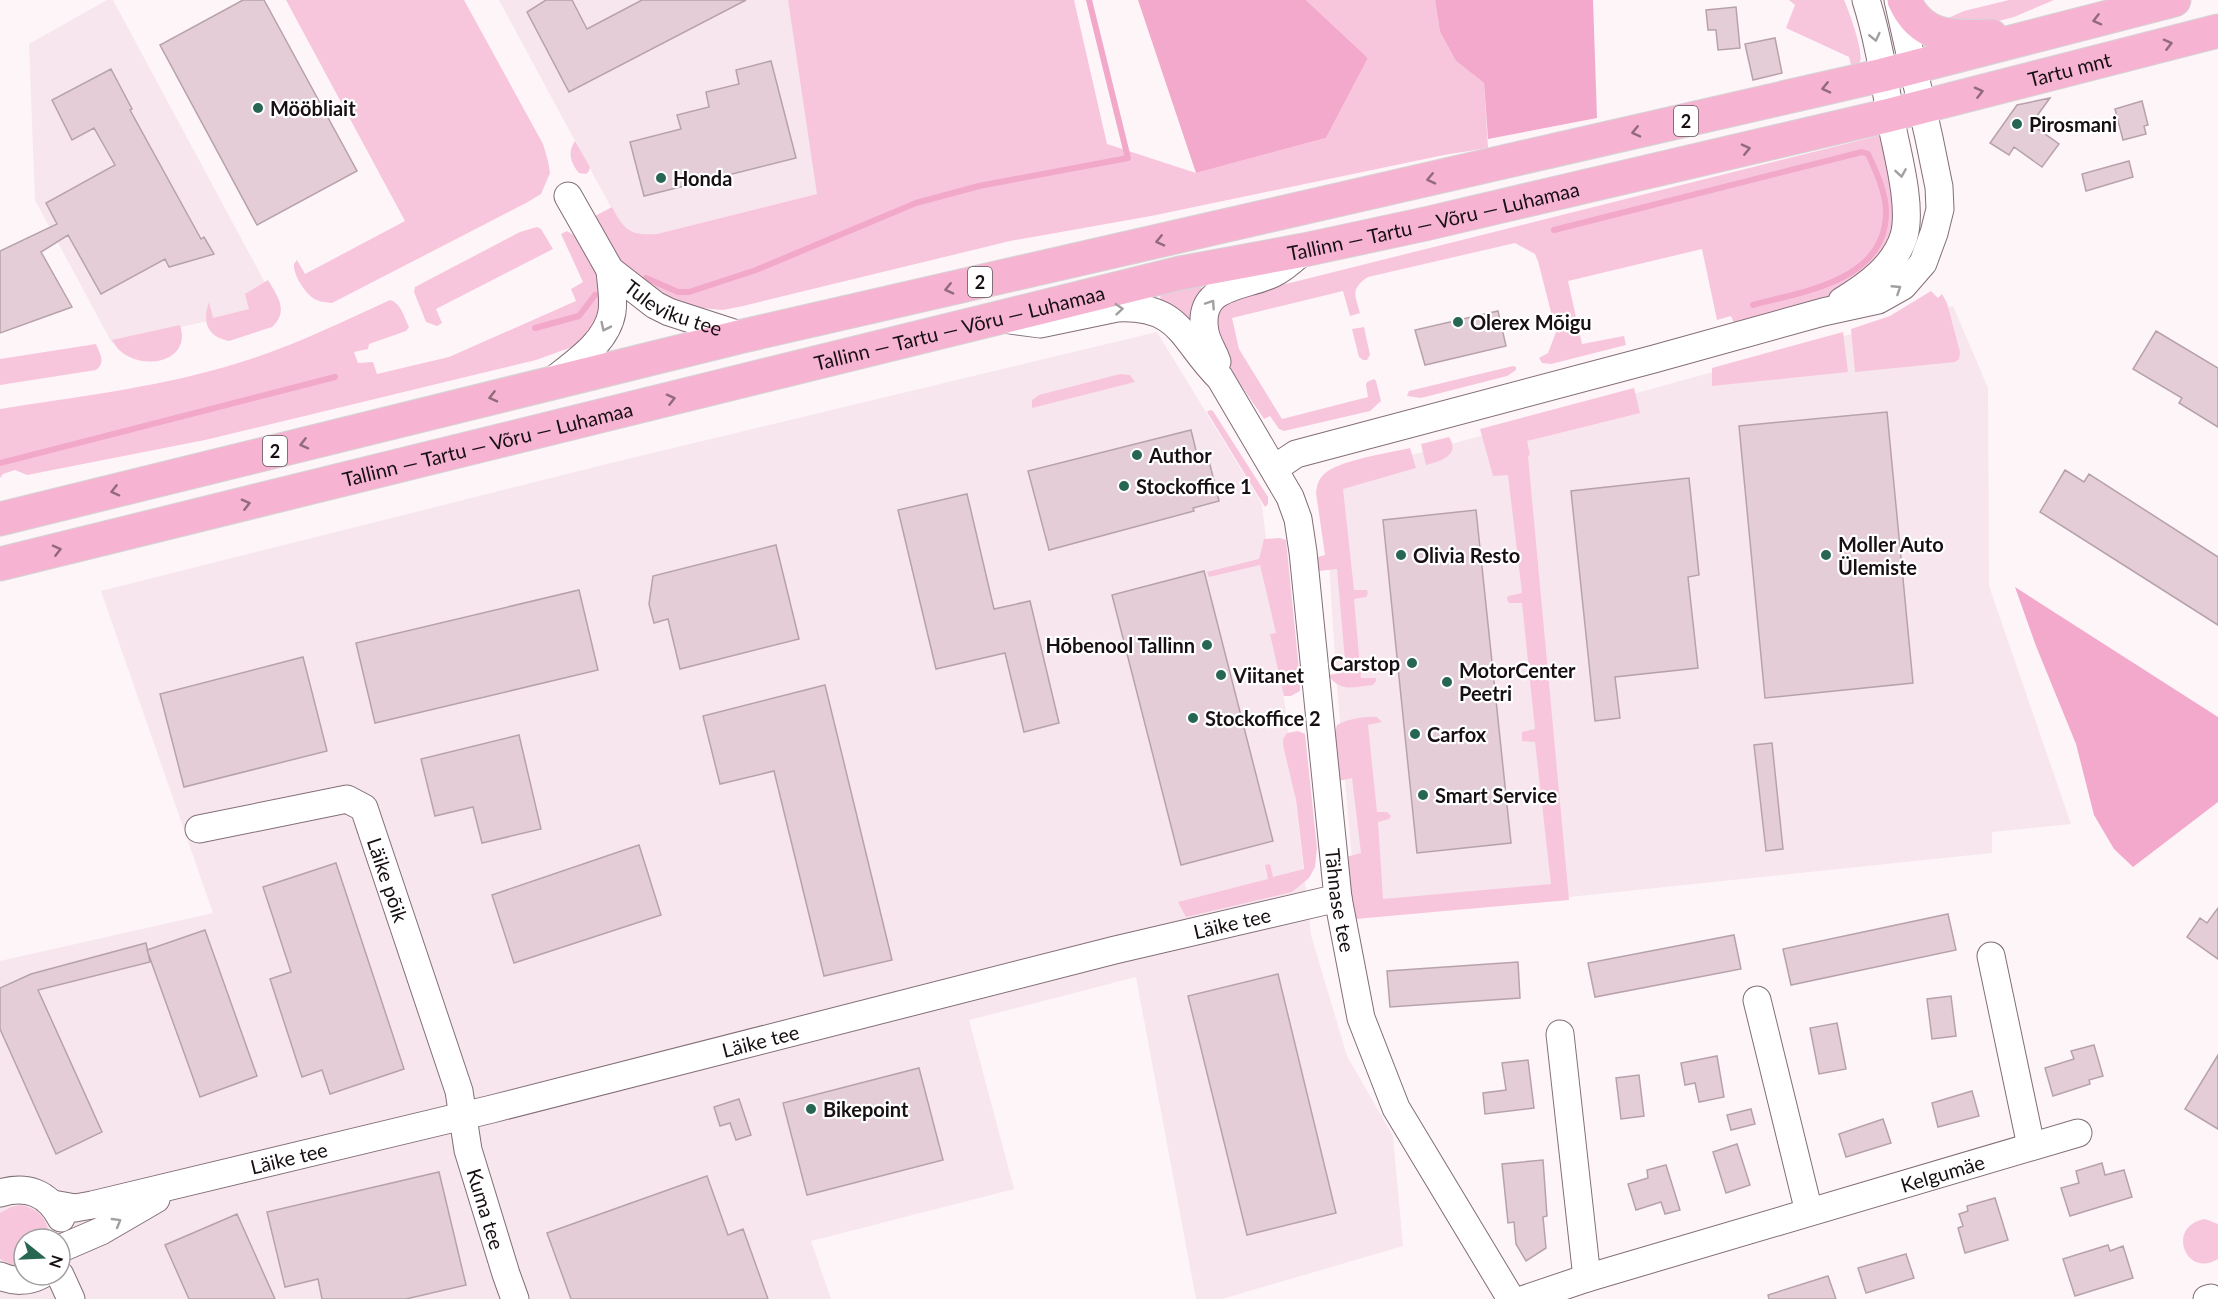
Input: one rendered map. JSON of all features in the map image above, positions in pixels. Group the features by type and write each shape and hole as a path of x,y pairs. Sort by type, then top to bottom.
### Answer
{"highway":[{"path":"1904,0 1919,23 1948,36 2041,34"},
{"name":"Tartu mnt","path":"1898,71 2174,0"},
{"name":"Tartu mnt","path":"1922,107 2218,31"},
{"name":"Tallinn — Tartu — Võru — Luhamaa","path":"0,519 742,336 1898,71"},
{"name":"Tallinn — Tartu — Võru — Luhamaa","path":"0,564 1180,273 1425,224 1922,107"}],"street":[{"path":"1275,468 1296,454 1654,360 1823,312 1878,300 1903,286 1923,263 1934,233 1940,209 1939,187 1922,107 1898,71 1866,0"},
{"path":"1823,312 1869,285 1893,257 1904,236 1906,205 1890,115 1898,71 1898,0"},
{"name":"Tuleviku tee","path":"568,196 610,270 662,309 742,336"},
{"path":"1221,378 1216,357 1208,344 1205,331 1206,309 1212,299 1223,290 1239,283 1275,273 1304,250"},
{"name":"Tuleviku tee","path":"550,383 599,340 608,325 612,312 610,270"},
{"path":"1000,318 1040,324 1117,308 1155,312 1175,323 1188,337 1207,365 1221,378"},
{"name":"Tähnase tee","path":"1221,378 1275,468 1294,508 1303,552 1338,898 1361,1018 1396,1108 1511,1299"},
{"name":"Läike põik","path":"199,829 347,800 364,808 459,1091 462,1115"},
{"name":"Läike tee","path":"53,1204 75,1208 182,1184 1106,953 1338,898"},
{"path":"1990,956 2031,1146"},
{"path":"1757,1000 1809,1212"},
{"path":"1560,1034 1587,1278"},
{"name":"Kuma tee","path":"462,1115 468,1150 515,1299"},
{"name":"Kelgumäe","path":"1525,1299 1587,1278 2078,1133"},
{"name":"Läike tee","path":"72,1246 182,1184"},
{"path":"0,1193 13,1189 28,1190 42,1195 53,1204 64,1227"},
{"path":"0,1277 33,1299"}],"shaded area":[{"path":"107,0 113,0 277,305 112,343 35,200 29,44"},
{"path":"286,0 464,0 543,144 550,173 541,194 332,303 313,298 297,278 294,264 297,260 305,274 405,221"},
{"path":"499,0 788,0 823,195 634,250"},
{"path":"788,0 1074,0 1107,144 1196,173 1326,138 1368,58 1306,0 1435,0 1440,32 1456,61 1484,83 1488,148 1444,155 1151,216 1010,241 723,310 680,306 628,271 612,251 595,216 612,207 620,221 629,230 640,234 657,234 817,194"},
{"path":"1138,0 1306,0 1368,58 1326,138 1196,173"},
{"path":"1435,0 1593,0 1597,118 1488,139 1484,83 1456,61 1440,32"},
{"path":"1789,0 1844,0 1858,41 1860,62 1852,69 1849,57 1786,28 1795,5"},
{"path":"2009,0 2054,0 2014,17 1972,28 1944,20 1964,11"},
{"path":"1881,135 1897,196 1892,241 1853,286 1814,303 1734,323 1731,316 1717,320 1702,249 1568,281 1582,344 1624,336 1626,345 1551,364 1542,363 1539,358 1548,353 1556,332 1538,261 1535,254 1515,243 1368,277 1358,285 1355,293 1360,313 1350,316 1343,291 1232,318 1239,349 1282,419 1368,397 1367,382 1374,379 1376,381 1381,401 1370,411 1284,431 1279,429 1270,416 1264,419 1224,357 1215,335 1216,315 1224,305 1241,295"},
{"path":"575,141 590,167 586,174 579,173 572,162 571,149"},
{"path":"537,227 541,229 553,249 436,309 442,323 437,326 426,322 414,292 415,287 520,232"},
{"path":"567,231 575,236 597,274 603,307 588,334 572,347 536,360 205,440 27,475 15,470 3,474 0,478 0,409 142,386 225,367 288,345 390,300 400,307 409,327 406,331 369,344 368,349 354,352 358,363 373,362 377,374 449,357 576,301 571,289 583,282 561,234"},
{"path":"268,280 278,298 281,310 272,327 229,341 211,332 206,322 209,302 213,318 249,309 245,294"},
{"path":"1200,285 1202,290 1189,319 1161,300 1162,293"},
{"path":"1931,291 1938,298 1942,294 1947,303 1960,352 1959,359 1955,362 1855,372 1851,329 1890,316"},
{"path":"1953,306 1988,388 1989,586 2071,824 1992,832 1992,853 1357,919 1337,686 1324,490 1335,476"},
{"path":"180,325 182,339 178,350 169,357 157,361 131,358 120,351 112,340"},
{"path":"1364,327 1370,355 1367,360 1359,357 1352,329"},
{"path":"1157,332 1262,504 1311,935 1347,1056 1393,1136 1403,1246 1222,1299 1196,1299 1136,977 969,1020 1014,1189 811,1241 831,1299 0,1299 0,961 213,913 101,591 615,462"},
{"path":"1843,332 1848,372 1712,386 1712,368"},
{"path":"96,344 101,364 96,370 0,385 0,359"},
{"path":"1513,366 1516,370 1507,376 1421,398 1407,396 1409,391"},
{"path":"1120,374 1130,375 1135,382 1032,408 1032,400 1039,395"},
{"path":"1634,388 1640,413 1527,441 1569,900 1355,919 1346,857 1361,853 1352,778 1338,781 1333,739 1337,725 1357,718 1377,717 1382,722 1368,725 1377,812 1387,812 1391,816 1389,819 1378,822 1383,899 1551,884 1535,742 1522,741 1522,732 1535,729 1522,603 1509,603 1507,599 1508,596 1522,593 1508,475 1493,476 1480,429"},
{"path":"1213,411 1268,497 1268,504 1265,507 1207,412"},
{"path":"1449,437 1452,443 1451,453 1443,460 1426,465 1421,444"},
{"path":"1410,448 1416,468 1343,489 1354,590 1367,590 1368,593 1366,597 1354,599 1361,678 1376,678 1376,681 1373,685 1343,687 1328,675 1346,672 1337,569 1319,571 1317,557 1325,555 1316,493 1317,485 1323,475 1340,465"},
{"path":"1264,539 1286,540 1300,680 1300,691 1291,696 1284,696 1270,634 1276,633 1260,565 1209,577 1207,572 1259,559"},
{"path":"2015,587 2218,717 2218,802 2133,867 2114,849 2094,815 2076,744"},
{"path":"1298,731 1305,734 1317,848 1315,867 1309,878 1292,892 1186,917 1178,902 1268,879 1265,865 1270,864 1273,877 1304,869 1296,800 1283,745 1283,739 1287,733"},
{"path":"21,1205 33,1209 42,1216 47,1227 12,1227 12,1265 0,1259 0,1213"},
{"path":"2205,1219 2218,1224 2218,1259 2207,1263 2197,1262 2189,1257 2184,1249 2183,1240 2186,1231 2193,1224"}],"building":[{"name":"Mööbliait","path":"243,0 264,0 357,171 257,225 160,45"},
{"path":"546,0 572,0 587,29 642,0 746,0 569,92 527,12"},
{"path":"1736,7 1740,48 1718,50 1716,30 1708,30 1706,10"},
{"path":"1775,38 1782,73 1753,80 1745,44"},
{"path":"771,61 796,158 644,196 630,142 681,129 677,115 709,107 706,92 739,84 736,70"},
{"path":"111,69 132,109 130,110 201,239 204,237 214,254 169,267 165,259 101,294 68,235 41,252 72,307 0,333 0,251 57,224 46,203 115,165 94,128 72,140 52,100"},
{"path":"2050,98 2031,124 2059,144 2042,167 2014,147 2009,155 1990,143 2017,105"},
{"path":"2142,101 2148,125 2144,126 2146,134 2123,140 2115,109"},
{"path":"2129,161 2133,177 2086,191 2082,174"},
{"path":"1498,311 1506,346 1425,365 1415,330"},
{"path":"2156,331 2218,368 2218,427 2179,403 2182,398 2133,369"},
{"name":"Moller Auto Ülemiste","path":"1887,412 1913,683 1765,698 1739,426"},
{"name":"Stockoffice 1","path":"1191,430 1199,463 1209,461 1219,501 1193,508 1194,511 1049,550 1028,471"},
{"path":"2065,470 2084,482 2089,474 2218,557 2218,625 2040,512"},
{"path":"1689,478 1699,575 1688,577 1698,668 1615,677 1620,718 1595,721 1571,491"},
{"path":"967,494 994,609 1030,601 1059,723 1024,732 1005,653 936,669 898,510"},
{"name":"MotorCenter Peetri","path":"1476,510 1511,843 1417,853 1383,520"},
{"path":"776,545 799,639 680,669 668,619 654,623 649,604 653,576"},
{"name":"Stockoffice 2","path":"1204,571 1273,841 1181,865 1112,595"},
{"path":"579,590 598,670 375,723 356,643"},
{"path":"303,657 327,751 184,787 160,694"},
{"path":"825,685 892,960 824,976 774,771 720,784 703,716"},
{"path":"519,735 541,829 482,843 473,807 435,816 421,759"},
{"path":"1772,743 1783,849 1766,851 1754,745"},
{"path":"639,845 661,915 514,963 492,895"},
{"path":"336,863 404,1069 330,1094 322,1070 302,1077 270,979 291,972 263,887"},
{"path":"2218,908 2218,959 2187,937 2200,918 2207,923"},
{"path":"1948,914 1956,950 1791,985 1783,949"},
{"path":"205,930 257,1076 200,1097 147,950"},
{"path":"1734,935 1741,969 1595,997 1588,963"},
{"path":"146,943 150,962 38,990 102,1132 56,1154 0,1029 0,988 31,974"},
{"path":"1518,962 1520,998 1390,1007 1387,971"},
{"path":"1278,974 1336,1213 1247,1235 1188,996"},
{"path":"1951,996 1956,1036 1932,1039 1927,999"},
{"path":"1837,1023 1846,1069 1819,1074 1810,1028"},
{"path":"2094,1045 2103,1076 2089,1080 2090,1084 2053,1096 2045,1068 2074,1059 2071,1051"},
{"path":"2218,1055 2218,1129 2185,1109"},
{"path":"1717,1056 1724,1097 1699,1102 1695,1083 1685,1085 1681,1063"},
{"path":"1528,1060 1534,1108 1485,1114 1483,1093 1506,1090 1502,1063"},
{"path":"919,1068 943,1160 807,1195 783,1103"},
{"path":"1639,1075 1644,1116 1621,1119 1616,1078"},
{"path":"1972,1091 1979,1116 1938,1127 1932,1103"},
{"path":"739,1099 751,1135 736,1140 730,1123 720,1126 714,1107"},
{"path":"1751,1109 1755,1124 1731,1130 1727,1115"},
{"path":"1883,1119 1891,1143 1846,1157 1839,1134"},
{"path":"1737,1144 1750,1185 1726,1193 1713,1152"},
{"path":"1543,1160 1547,1216 1543,1217 1546,1248 1526,1261 1516,1244 1514,1222 1508,1223 1502,1164"},
{"path":"2102,1163 2105,1175 2124,1170 2132,1197 2070,1216 2061,1188 2079,1183 2076,1171"},
{"path":"1666,1165 1680,1210 1665,1214 1661,1202 1636,1210 1628,1184 1648,1178 1647,1170"},
{"path":"439,1172 466,1285 406,1299 322,1299 318,1279 285,1287 267,1212"},
{"path":"707,1176 728,1235 743,1229 768,1299 571,1299 547,1233"},
{"path":"1995,1198 2008,1240 1965,1253 1958,1228 1963,1226 1959,1214 1968,1211 1967,1206"},
{"path":"237,1214 275,1299 189,1299 165,1245"},
{"path":"2108,1245 2110,1251 2123,1246 2133,1278 2075,1296 2063,1259"},
{"path":"1906,1254 1914,1278 1866,1293 1858,1268"},
{"path":"1828,1276 1836,1299 1769,1299 1768,1295"}],"waterway":[{"path":"646,278 678,292 689,292 756,270 916,203 979,186 1128,158 1089,0"},
{"path":"1554,230 1862,152 1868,154 1886,205 1882,235 1872,254 1857,268 1839,279 1817,288 1753,305"},
{"path":"535,328 579,316 595,295"},
{"path":"0,463 335,377"}],"place":[{"name":"Mööbliait","path":"258,108"},
{"name":"Pirosmani","path":"2017,124"},
{"name":"Honda","path":"661,178"},
{"name":"Olerex Mõigu","path":"1458,322"},
{"name":"Author","path":"1137,455"},
{"name":"Stockoffice 1","path":"1124,486"},
{"name":"Olivia Resto","path":"1401,555"},
{"name":"Moller Auto Ülemiste","path":"1826,555"},
{"name":"Hõbenool Tallinn","path":"1207,645"},
{"name":"Carstop","path":"1412,663"},
{"name":"Viitanet","path":"1221,675"},
{"name":"MotorCenter Peetri","path":"1447,682"},
{"name":"Stockoffice 2","path":"1193,718"},
{"name":"Carfox","path":"1415,734"},
{"name":"Smart Service","path":"1423,795"},
{"name":"Bikepoint","path":"811,1109"}]}
